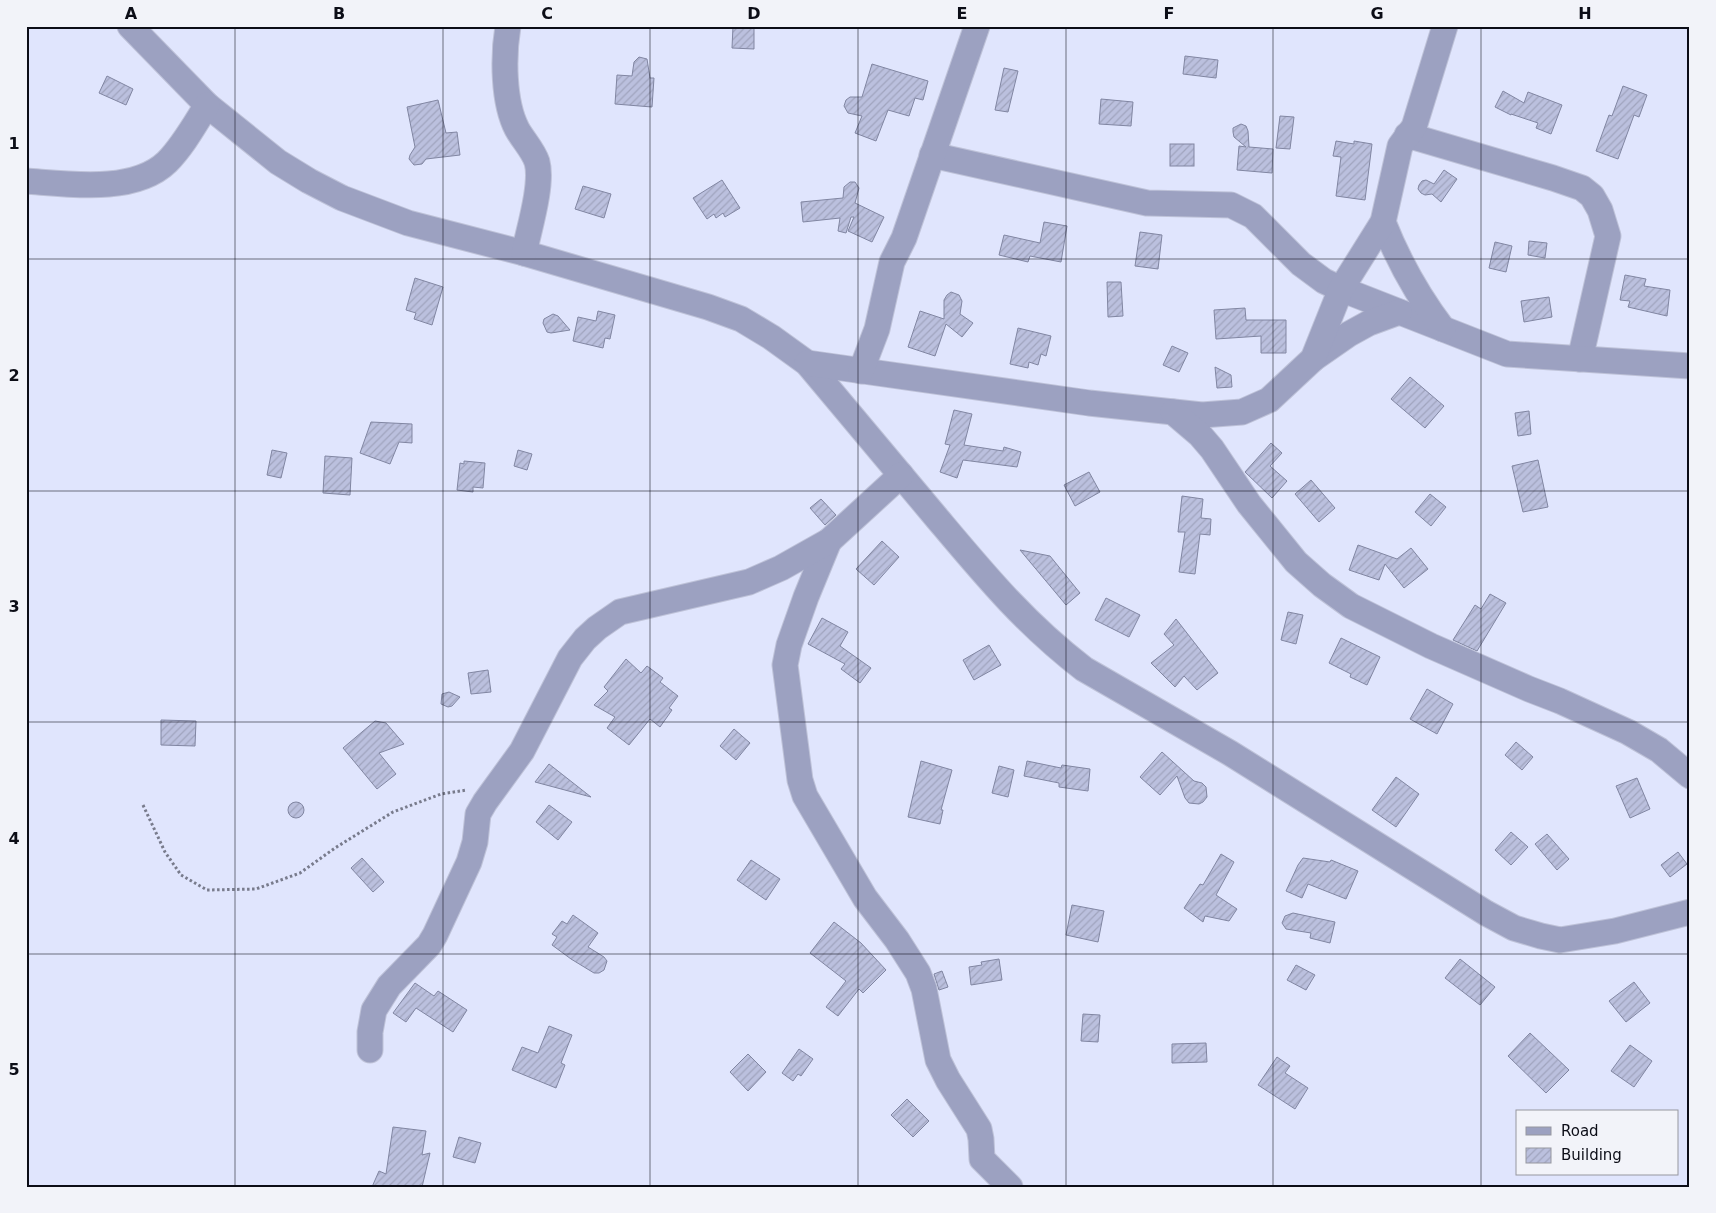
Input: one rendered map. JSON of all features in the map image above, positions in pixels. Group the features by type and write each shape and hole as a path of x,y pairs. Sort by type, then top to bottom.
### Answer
{"street":[{"path":"130,26 207,105 278,162 342,198 408,223 524,253 708,307 741,319 771,337 807,363 983,574 1018,612 1062,652 1084,669 1230,753 1486,913 1514,928 1560,940 1615,931 1690,912"},
{"path":"508,26 504,65 508,104 516,128 536,161 539,178 524,253"},
{"path":"861,371 877,329 892,262 904,238 976,26"},
{"path":"1313,360 1341,289 1383,222 1400,146 1414,127 1445,26"},
{"path":"26,181 81,184 123,182 147,176 166,162 207,105"},
{"path":"1407,135 1553,178 1582,188 1592,196 1597,203 1608,236 1580,359"},
{"path":"932,155 1147,203 1231,205 1253,216 1301,264 1324,281 1506,354 1690,366"},
{"path":"1383,222 1393,249 1425,304 1443,329"},
{"path":"807,363 1089,403 1202,415 1242,412 1269,400 1313,360 1349,334 1369,323 1399,312"},
{"path":"1173,412 1200,435 1212,449 1248,504 1296,562 1322,585 1351,606 1431,646 1502,678 1560,700 1628,732 1659,750 1690,776"},
{"path":"370,1050 370,1032 374,1010 389,986 424,951 435,935 473,851 478,814 522,751 570,658 585,639 608,619 620,612 749,582 811,553 829,541 901,475"},
{"path":"829,541 806,597 789,645 785,665 798,770 805,796 865,898 897,940 918,973 924,989 938,1060 978,1129 981,1139 982,1159 1010,1187"}],"path":[{"path":"144,805 165,852 181,875 207,890 256,889 300,873 335,848 393,812 441,794 497,786"}],"building":[{"path":"733,26 754,26 754,49 732,48"},
{"path":"1185,56 1218,60 1216,78 1183,74"},
{"path":"639,57 647,59 650,78 654,78 652,107 615,104 617,75 632,76 634,62"},
{"path":"872,64 928,81 923,100 915,98 909,116 888,110 876,141 855,133 862,116 848,113 844,106 846,100 850,97 862,97"},
{"path":"1004,68 1018,71 1008,112 995,110"},
{"path":"107,76 133,89 126,105 99,93"},
{"path":"1623,86 1647,95 1639,117 1634,115 1618,159 1596,151 1609,115 1612,116"},
{"path":"1503,91 1524,103 1528,92 1562,105 1551,134 1536,128 1538,123 1511,115 1495,107"},
{"path":"1101,99 1133,102 1131,126 1099,124"},
{"path":"438,100 446,133 457,132 460,155 426,159 422,164 414,165 409,159 415,147 407,107"},
{"path":"1280,116 1294,117 1290,149 1276,148"},
{"path":"1241,124 1246,126 1248,131 1249,147 1273,149 1272,173 1237,170 1239,146 1246,147 1234,137 1233,128"},
{"path":"1336,141 1372,144 1365,200 1336,196 1341,157 1333,156"},
{"path":"1170,144 1194,144 1194,166 1170,166"},
{"path":"1444,170 1457,179 1441,202 1432,194 1425,195 1421,193 1418,189 1422,181 1426,180 1434,184"},
{"path":"722,180 740,208 725,217 723,213 716,218 714,214 707,219 693,198"},
{"path":"850,182 855,182 859,188 855,203 884,217 872,242 848,231 854,217 851,217 846,233 838,231 840,218 803,222 801,202 843,198 844,187"},
{"path":"583,186 611,194 604,218 575,209"},
{"path":"1044,222 1067,226 1061,262 1030,256 1028,262 999,255 1004,235 1040,243"},
{"path":"1140,232 1162,235 1158,269 1135,266"},
{"path":"1529,241 1547,243 1545,258 1528,255"},
{"path":"1495,242 1512,246 1506,272 1489,268"},
{"path":"1625,275 1646,279 1644,286 1670,290 1667,316 1628,307 1630,301 1620,300"},
{"path":"415,278 443,287 432,325 414,319 416,313 406,310"},
{"path":"1107,282 1121,282 1123,316 1108,317"},
{"path":"951,292 959,295 962,301 960,314 973,323 962,337 946,324 935,356 908,347 920,311 944,319 944,300"},
{"path":"1549,297 1552,317 1524,322 1521,301"},
{"path":"1245,308 1246,320 1286,320 1286,353 1261,353 1261,336 1216,339 1214,310"},
{"path":"598,311 615,315 610,339 605,338 603,348 573,341 578,317 596,321"},
{"path":"553,314 558,316 570,330 547,332 543,323 544,319"},
{"path":"1018,328 1051,336 1046,356 1041,354 1038,365 1029,362 1028,368 1010,364"},
{"path":"1172,346 1188,353 1179,372 1163,365"},
{"path":"1215,367 1231,375 1232,387 1217,388"},
{"path":"1410,377 1444,406 1425,428 1391,399"},
{"path":"954,410 972,414 964,445 1003,451 1004,447 1021,452 1017,467 963,460 957,478 940,472 950,445 945,444"},
{"path":"1529,411 1531,434 1518,436 1515,413"},
{"path":"371,422 412,424 412,443 399,442 390,464 360,453"},
{"path":"1271,443 1282,453 1270,466 1287,481 1272,498 1245,472"},
{"path":"272,450 287,453 281,478 267,475"},
{"path":"518,450 532,454 527,470 514,466"},
{"path":"325,456 352,458 350,495 323,493"},
{"path":"1538,460 1548,507 1523,512 1512,466"},
{"path":"464,461 485,463 483,488 473,487 473,492 457,490 460,463 464,464"},
{"path":"1089,472 1100,492 1075,506 1064,485"},
{"path":"1311,480 1335,508 1319,522 1295,494"},
{"path":"1430,494 1446,507 1431,526 1415,512"},
{"path":"1182,496 1203,499 1201,518 1211,519 1210,535 1200,534 1195,574 1179,572 1185,532 1178,532"},
{"path":"821,499 836,515 825,525 810,508"},
{"path":"882,541 899,557 874,585 856,569"},
{"path":"1358,545 1397,559 1411,548 1428,569 1404,588 1385,564 1379,580 1349,570"},
{"path":"1020,550 1050,556 1080,593 1066,605"},
{"path":"1490,594 1506,603 1477,651 1453,640 1475,605 1481,609"},
{"path":"1106,598 1140,615 1129,637 1095,620"},
{"path":"1288,612 1303,615 1296,644 1281,640"},
{"path":"822,618 848,632 840,646 871,668 860,683 841,669 845,664 808,644"},
{"path":"1176,619 1218,673 1197,690 1184,676 1175,687 1151,663 1174,645 1164,634"},
{"path":"1341,638 1380,657 1367,685 1350,677 1351,674 1329,663"},
{"path":"989,645 1001,665 974,680 963,660"},
{"path":"626,659 641,673 647,666 663,678 660,682 678,696 669,708 672,710 660,727 650,719 629,745 607,728 615,717 594,705 608,691 604,687"},
{"path":"488,670 491,692 471,694 468,673"},
{"path":"1427,689 1453,704 1437,734 1410,719"},
{"path":"449,692 460,697 452,706 448,707 441,704 442,694"},
{"path":"161,720 196,721 195,746 161,745"},
{"path":"375,721 386,723 404,744 379,753 396,774 377,789 343,748"},
{"path":"734,729 750,743 736,760 720,746"},
{"path":"1516,742 1533,757 1522,770 1505,755"},
{"path":"1162,752 1194,781 1202,783 1206,787 1207,797 1203,802 1199,804 1189,803 1185,798 1177,776 1160,795 1140,777"},
{"path":"921,761 952,770 941,810 943,810 940,824 908,817"},
{"path":"1027,761 1061,768 1062,765 1090,769 1088,791 1059,787 1059,783 1024,776"},
{"path":"549,764 591,797 535,782"},
{"path":"999,766 1014,770 1008,797 992,793"},
{"path":"1396,777 1419,794 1396,827 1372,810"},
{"path":"1637,778 1650,809 1630,818 1616,786"},
{"path":"296,802 304,810 296,818 288,810"},
{"path":"549,805 572,822 558,840 536,822"},
{"path":"1511,832 1528,847 1511,865 1495,850"},
{"path":"1547,834 1569,859 1557,870 1535,844"},
{"path":"1678,852 1687,864 1670,877 1661,865"},
{"path":"1221,854 1234,862 1216,895 1237,909 1229,921 1205,916 1203,922 1184,908 1200,884 1203,885"},
{"path":"362,858 384,882 373,892 351,868"},
{"path":"1303,858 1330,862 1331,860 1358,871 1346,899 1308,884 1302,898 1286,891"},
{"path":"751,860 780,879 766,900 737,880"},
{"path":"1072,905 1104,911 1098,942 1066,935"},
{"path":"1293,913 1335,922 1330,943 1310,938 1311,933 1286,929 1282,923 1285,916"},
{"path":"573,915 598,933 588,947 607,961 604,970 599,973 594,973 552,945 557,937 552,934 562,921 567,924"},
{"path":"834,922 861,943 886,970 863,993 859,989 838,1016 826,1007 846,981 810,953"},
{"path":"999,959 1002,980 971,985 969,967 982,965 981,962"},
{"path":"1460,959 1495,987 1480,1005 1445,978"},
{"path":"1296,965 1315,975 1306,990 1287,980"},
{"path":"942,971 948,987 939,990 934,974"},
{"path":"1634,982 1650,1003 1626,1022 1609,1001"},
{"path":"415,983 434,996 438,991 467,1010 453,1032 416,1008 406,1022 393,1013"},
{"path":"1083,1014 1100,1015 1098,1042 1081,1041"},
{"path":"549,1026 572,1035 561,1063 565,1065 556,1088 512,1070 522,1047 538,1053"},
{"path":"1530,1033 1569,1070 1546,1093 1508,1056"},
{"path":"1206,1043 1207,1062 1172,1063 1172,1044"},
{"path":"1630,1045 1652,1061 1634,1087 1611,1071"},
{"path":"799,1049 813,1059 801,1076 798,1074 793,1081 782,1073"},
{"path":"748,1054 766,1072 748,1091 730,1072"},
{"path":"1277,1057 1290,1066 1285,1073 1308,1088 1295,1109 1258,1085"},
{"path":"907,1099 929,1121 913,1137 891,1115"},
{"path":"393,1127 426,1131 422,1155 430,1153 422,1187 372,1187 379,1171 386,1174"},
{"path":"459,1137 481,1143 475,1163 453,1157"}]}
